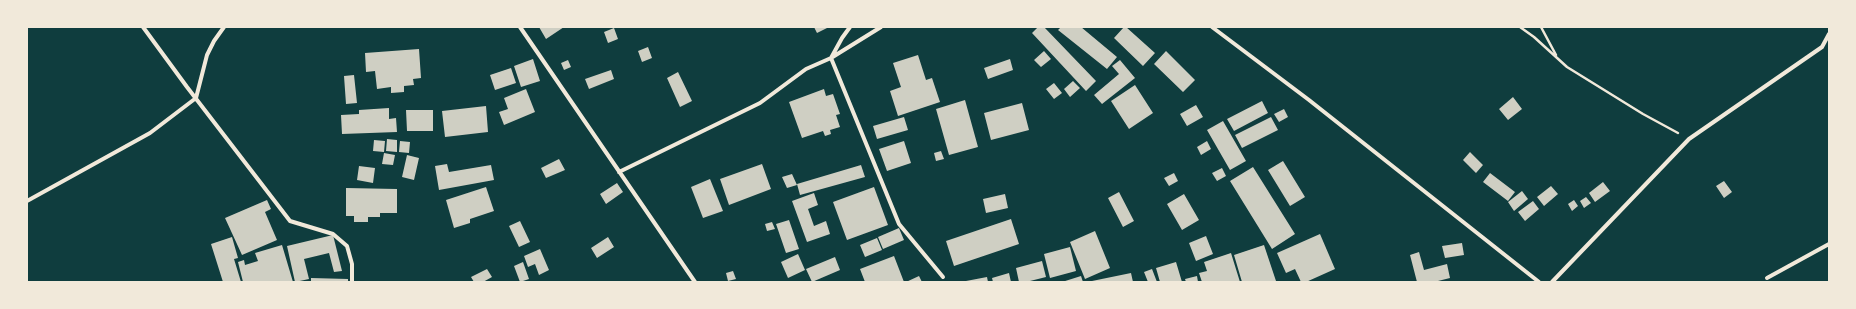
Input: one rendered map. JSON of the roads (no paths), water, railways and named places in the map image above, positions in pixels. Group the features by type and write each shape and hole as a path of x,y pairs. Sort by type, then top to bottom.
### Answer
{"street":[{"path":"143,27 290,221 333,234 347,246 352,264 352,282"},
{"path":"27,201 150,133 196,98 208,56 214,41 224,27"},
{"path":"520,27 695,282"},
{"path":"831,58 850,27"},
{"path":"619,172 760,103 806,69 831,58 881,27"},
{"path":"1212,27 1309,100 1539,282"},
{"path":"1552,282 1689,139 1822,47 1829,34"},
{"path":"831,58 899,224 943,277"},
{"path":"1767,278 1829,244"}]}
